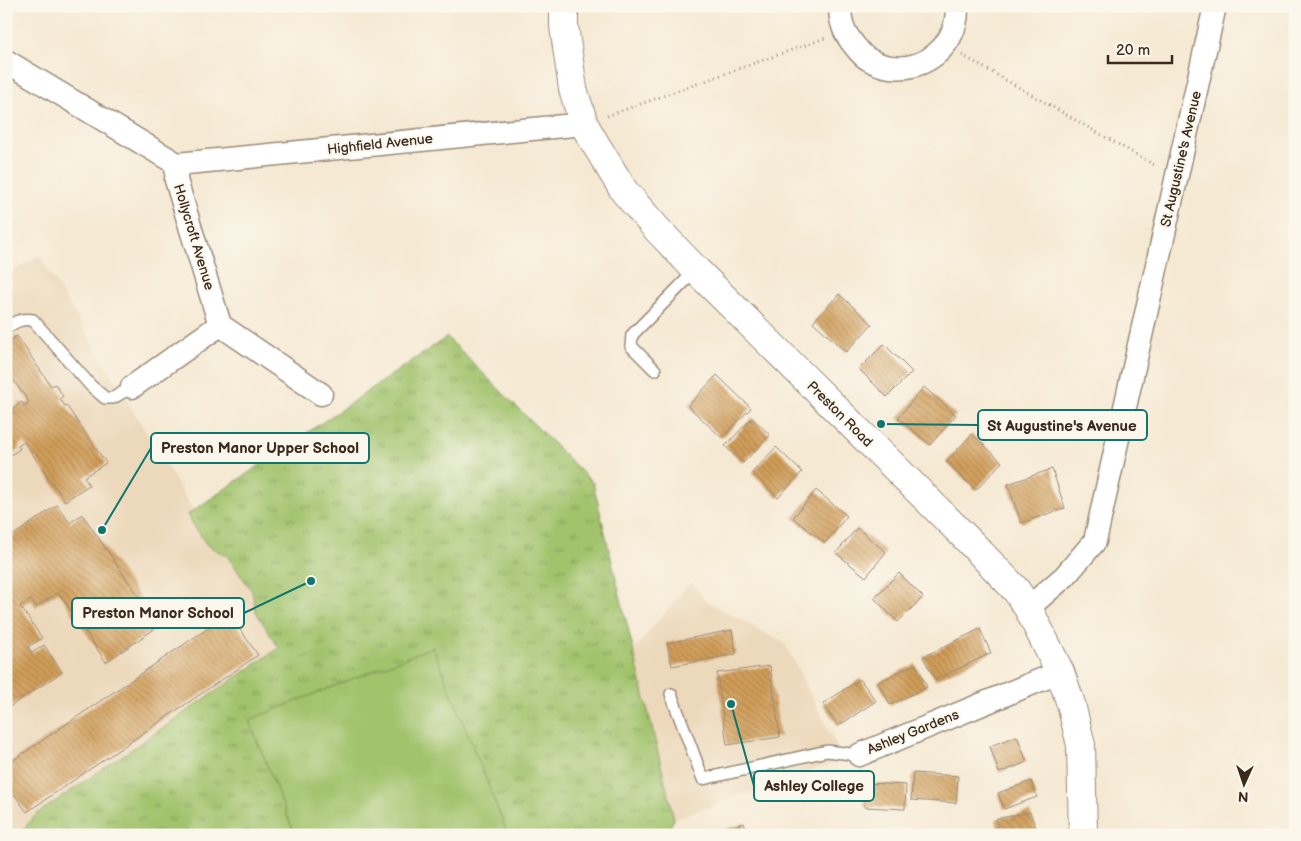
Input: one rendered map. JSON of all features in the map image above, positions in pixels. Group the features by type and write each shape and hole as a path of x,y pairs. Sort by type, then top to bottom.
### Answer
{"street":[{"name":"Preston Road","path":"564,6 564,26 573,90 584,124 624,192 696,270 970,542 1016,590 1028,608 1060,672 1071,704 1081,745 1083,835"},
{"path":"840,6 844,32 866,58 881,66 902,68 916,66 934,57 950,38 957,19 957,6"},
{"name":"St Augustine's Avenue","path":"1028,608 1064,576 1095,541 1215,6"},
{"name":"Hollycroft Avenue","path":"6,61 177,164 176,180 220,325"},
{"name":"Highfield Avenue","path":"177,164 584,124"},
{"path":"132,387 220,325 321,394"},
{"name":"Ashley Gardens","path":"859,755 1060,672"}],"lane":[{"path":"655,370 631,346 632,335 696,270"},
{"path":"6,328 18,320 33,320 91,386 105,398 113,398 132,387"},
{"name":"Ashley Gardens","path":"671,694 703,779 827,751 859,755"}],"path":[{"path":"584,124 844,32"},
{"path":"944,45 1176,178"}],"shaded area":[{"path":"39,255 193,510 447,337 593,483 633,651 691,582 706,601 785,644 842,756 837,761 674,819 666,835 6,835 6,276"}],"green space":[{"path":"447,337 593,483 674,819 666,835 21,835 20,833 37,814 279,648 256,612 252,591 227,556 207,545 187,515"},
{"path":"433,647 508,835 295,835 249,720"}],"building":[{"path":"839,294 872,324 846,352 813,322"},
{"path":"17,336 51,386 55,384 63,396 60,399 106,463 84,477 89,485 65,501 24,442 18,446 20,449 6,458 6,417 13,413 11,410 22,402 24,406 29,402 11,377 6,380 6,343"},
{"path":"884,344 912,372 887,397 859,369"},
{"path":"717,375 751,408 722,438 688,406"},
{"path":"924,387 956,415 930,445 898,418"},
{"path":"752,418 770,435 743,463 725,446"},
{"path":"972,434 1002,462 976,490 946,462"},
{"path":"776,447 802,472 778,498 752,473"},
{"path":"1052,469 1065,508 1021,523 1008,484"},
{"path":"816,490 847,516 825,543 793,518"},
{"path":"57,505 70,523 82,514 159,626 106,662 58,592 36,607 31,600 20,606 42,638 28,647 32,653 44,645 62,672 6,709 6,536 8,539"},
{"path":"857,528 886,552 866,577 836,553"},
{"path":"899,573 923,597 898,622 874,598"},
{"path":"229,614 258,655 27,812 6,783 6,765"},
{"path":"980,629 991,653 935,680 923,657"},
{"path":"732,630 736,654 672,666 667,643"},
{"path":"915,664 927,687 890,705 878,682"},
{"path":"770,666 780,737 727,745 717,673"},
{"path":"860,679 876,701 838,726 823,704"},
{"path":"1017,736 1027,762 999,773 990,746"},
{"path":"913,773 958,776 956,803 911,800"},
{"path":"1031,781 1037,797 1004,809 998,793"},
{"path":"865,783 906,785 905,809 864,807"},
{"path":"1030,812 1037,831 1016,835 999,835 996,819"},
{"path":"744,823 748,835 710,835 710,834"}],"place":[{"name":"St Augustine's Avenue","path":"881,424"},
{"name":"Preston Manor Upper School","path":"102,530"},
{"name":"Preston Manor School","path":"311,581"},
{"name":"Ashley College","path":"731,704"}]}
